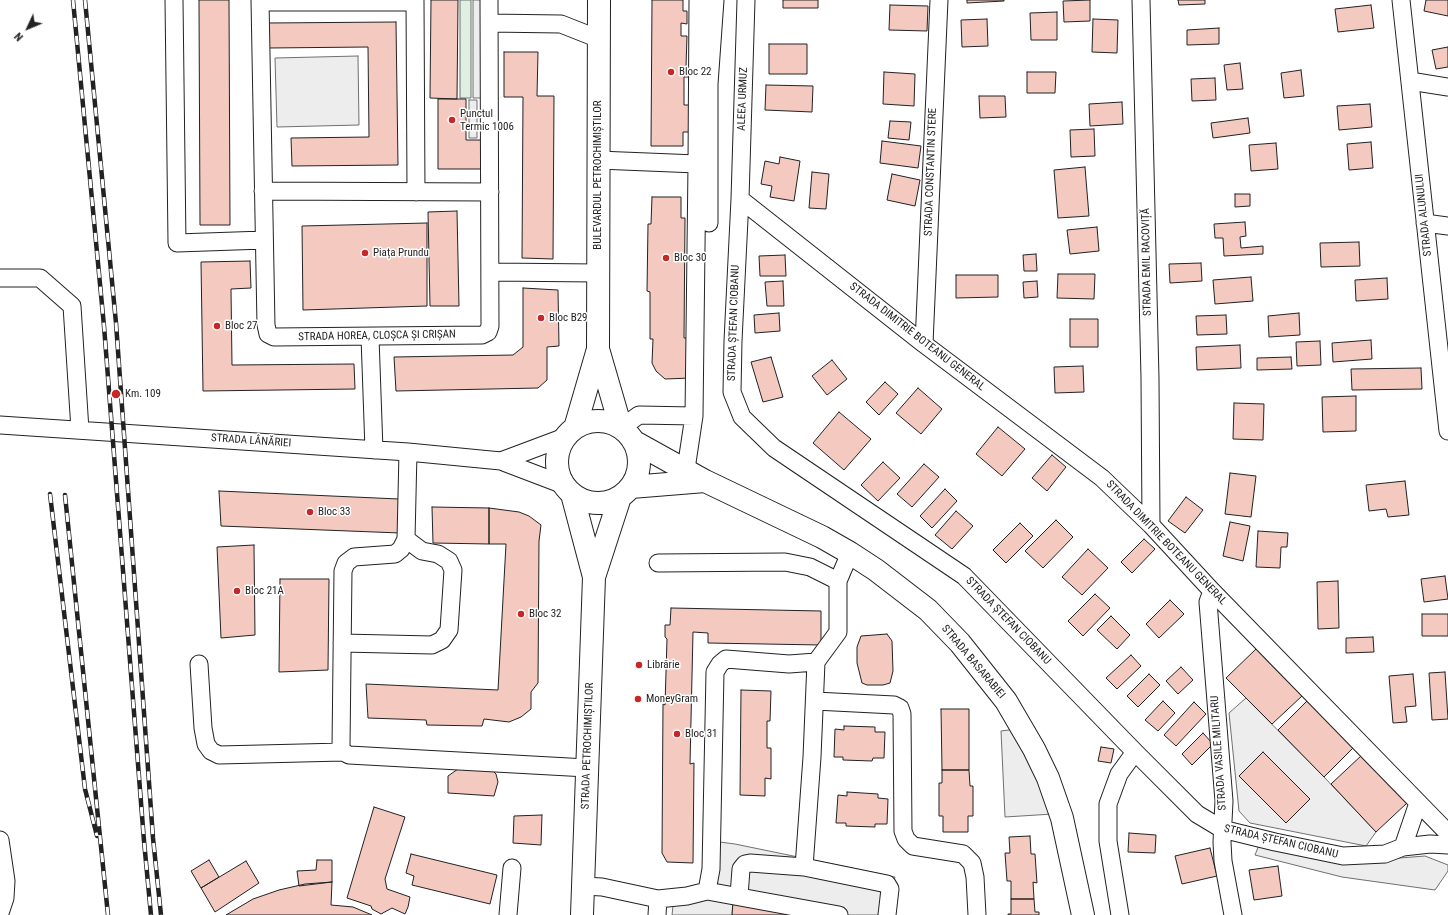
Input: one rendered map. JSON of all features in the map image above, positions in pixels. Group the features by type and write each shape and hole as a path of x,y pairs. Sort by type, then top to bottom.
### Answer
{"main road":[{"name":"BULEVARDUL PETROCHIMIȘTILOR","path":"570,432 598,349 599,0"},
{"name":"BULEVARDUL PETROCHIMIȘTILOR","path":"598,349 627,434"},
{"path":"598,421 610,423 627,434 638,452 639,464 637,476 626,492 609,502 596,504 583,501 568,490 558,474 557,461 559,448 570,432 586,423 598,421"},
{"name":"STRADA BASARABIEI","path":"627,434 705,481 822,536 850,553 876,570 928,610 960,643 1006,701 1034,749 1050,784 1062,818 1083,915"},
{"name":"STRADA BASARABIEI","path":"626,492 705,481"},
{"name":"STRADA PETROCHIMIȘTILOR","path":"568,490 594,577"},
{"name":"STRADA PETROCHIMIȘTILOR","path":"582,915 594,577 626,492"}],"street":[{"path":"174,0 178,243 264,240"},
{"name":"STRADA HOREA, CLOȘCA ȘI CRIȘAN","path":"416,192 416,1 260,1 266,325 268,334 274,337 370,337 482,335 488,332 490,326 489,0"},
{"path":"698,0 704,84 709,223"},
{"path":"686,469 694,416 697,164 704,84 715,0"},
{"name":"ALEEA URMUZ","path":"740,199 746,0"},
{"name":"STRADA CONSTANTIN STERE","path":"924,344 938,0"},
{"name":"STRADA EMIL RACOVIȚĂ","path":"1141,0 1150,378 1151,525"},
{"name":"STRADA ALUNULUI","path":"1401,0 1425,223 1444,356 1448,431"},
{"path":"489,23 561,24 599,39"},
{"path":"1410,81 1448,87"},
{"path":"598,160 697,164"},
{"path":"263,191 490,192"},
{"name":"STRADA DIMITRIE BOTEANU GENERAL","path":"740,199 924,344 1102,478 1151,525 1212,591 1448,833"},
{"name":"STRADA ȘTEFAN CIOBANU","path":"740,199 732,340 732,392 742,417 774,448 964,576 1197,814 1222,829 1275,842 1344,856 1385,854 1403,847 1430,844 1448,845"},
{"path":"1425,223 1448,226"},
{"path":"490,272 598,273"},
{"path":"0,278 40,278 72,306 80,430"},
{"path":"370,337 374,450"},
{"path":"627,434 640,414 694,416"},
{"name":"STRADA LÂNĂRIEI","path":"0,425 408,452 501,461"},
{"path":"501,461 570,432"},
{"path":"343,752 341,747 343,571 346,563 354,556 395,554 401,549 406,539 408,452"},
{"path":"501,461 568,490"},
{"path":"342,643 432,645 442,640 449,630 453,570 450,560 438,554 422,550 406,539"},
{"path":"804,867 815,701 816,662 838,632 838,581 850,553"},
{"path":"658,563 785,562 810,567 838,581"},
{"name":"STRADA VASILE MILITARU","path":"1212,591 1208,602 1224,801 1222,829 1224,861 1234,915"},
{"path":"707,891 711,869 715,672 720,664 726,659 789,664 816,662"},
{"path":"199,664 203,728 206,744 212,751 219,755 343,752 349,754 587,768"},
{"path":"815,701 894,705 900,708 902,714 903,831 906,839 913,846 963,854 972,863 976,877 977,915"},
{"path":"1120,915 1108,841 1108,804 1119,774 1135,752"},
{"path":"1403,847 1418,803"},
{"path":"0,840 6,881 5,898 0,913"},
{"path":"738,896 741,869 745,864 750,863 804,867 887,884 890,889 887,915"},
{"path":"508,915 512,868"},
{"path":"583,886 602,887 658,907 687,896 707,891 839,915"}],"green space":[{"path":"460,0 471,0 471,98 460,98"}],"shaded area":[{"path":"473,0 481,0 481,98 473,98"},
{"path":"358,56 359,125 277,127 275,58"},
{"path":"469,100 477,100 477,138 469,138"},
{"path":"1246,698 1376,832 1366,846 1250,823 1239,811 1229,713"},
{"path":"1017,729 1053,814 1005,817 1001,731"},
{"path":"712,841 735,844 895,877 887,915 793,915 733,903 732,915 672,915 674,897 707,891"},
{"path":"1259,845 1387,859 1425,856 1448,865 1448,871 1435,890 1342,877 1255,855"}],"building":[{"path":"199,0 229,0 230,225 200,225"},
{"path":"431,0 458,0 457,99 430,98"},
{"name":"Bloc 22","path":"652,0 683,0 683,11 687,11 687,24 681,23 681,36 687,36 686,67 690,68 690,77 684,77 684,105 690,105 690,132 683,132 683,146 651,146"},
{"path":"783,0 818,0 818,8 783,8"},
{"path":"967,0 1004,0 1004,1 967,3"},
{"path":"1090,0 1090,21 1064,22 1063,1"},
{"path":"1178,0 1205,0 1205,4 1179,5"},
{"path":"1426,0 1448,0 1448,16 1424,11"},
{"path":"890,5 928,6 927,31 889,30"},
{"path":"1371,5 1374,28 1338,32 1335,9"},
{"path":"1057,12 1057,40 1031,40 1030,13"},
{"path":"987,19 988,46 962,47 961,20"},
{"path":"1093,19 1118,20 1117,53 1092,52"},
{"path":"396,22 398,165 292,166 291,138 369,137 368,47 269,48 268,23"},
{"path":"1219,28 1219,44 1187,45 1187,30"},
{"path":"769,44 807,44 807,74 769,74"},
{"path":"1448,47 1448,67 1436,69 1432,50"},
{"path":"504,52 538,52 537,96 554,96 553,259 522,258 523,97 504,97"},
{"path":"1240,63 1243,89 1227,90 1224,65"},
{"path":"1301,70 1304,96 1284,98 1281,73"},
{"path":"884,72 915,74 914,106 883,104"},
{"path":"1027,72 1056,72 1055,93 1027,93"},
{"path":"1215,78 1216,100 1192,101 1191,79"},
{"path":"766,85 813,86 812,112 765,110"},
{"path":"979,96 1005,96 1006,117 980,118"},
{"name":"Punctul Termic 1006","path":"438,99 466,99 466,140 481,140 481,169 438,169"},
{"path":"1122,102 1123,124 1090,126 1089,104"},
{"path":"1370,104 1372,127 1339,130 1337,106"},
{"path":"1248,118 1250,133 1213,138 1211,123"},
{"path":"890,121 911,122 909,140 888,138"},
{"path":"1094,129 1095,156 1071,157 1070,130"},
{"path":"882,141 921,146 918,168 880,163"},
{"path":"1371,142 1373,168 1349,170 1347,144"},
{"path":"1276,143 1278,169 1251,171 1249,145"},
{"path":"780,157 800,161 794,201 770,197 772,186 761,184 765,161 779,164"},
{"path":"1085,167 1089,216 1058,218 1054,170"},
{"path":"812,172 829,174 826,209 809,208"},
{"path":"892,174 920,180 915,206 887,200"},
{"path":"1235,194 1250,194 1250,206 1235,207"},
{"name":"Bloc 30","path":"652,197 681,197 681,218 685,218 684,338 688,338 691,378 665,379 656,371 652,363 653,339 650,339 650,292 647,291 648,224 651,224"},
{"name":"Piața Prundu","path":"457,211 459,306 430,306 428,212"},
{"path":"1245,222 1246,236 1240,237 1241,248 1263,246 1263,254 1224,256 1223,238 1215,238 1214,224"},
{"name":"Piața Prundu","path":"427,223 427,306 303,310 302,226"},
{"path":"1097,227 1099,251 1070,254 1067,230"},
{"path":"1359,242 1360,266 1321,267 1320,243"},
{"path":"1036,254 1037,271 1024,271 1023,255"},
{"path":"785,255 786,276 760,276 759,256"},
{"name":"Bloc 27","path":"250,261 251,288 231,289 232,365 354,364 355,389 203,391 201,262"},
{"path":"1201,263 1202,281 1170,283 1169,264"},
{"path":"1058,274 1095,274 1094,299 1057,298"},
{"path":"956,275 998,275 998,297 956,298"},
{"path":"1251,277 1253,301 1215,304 1213,280"},
{"path":"1387,278 1388,299 1356,301 1355,280"},
{"path":"783,281 784,306 767,306 765,282"},
{"path":"1037,281 1038,297 1024,298 1023,282"},
{"name":"Bloc B29","path":"523,288 558,290 559,346 547,347 547,380 538,388 396,391 394,357 513,355 523,347"},
{"path":"779,313 780,331 755,333 754,315"},
{"path":"1299,313 1300,335 1269,337 1268,316"},
{"path":"1226,315 1227,334 1197,335 1196,316"},
{"path":"1070,319 1098,319 1098,347 1070,347"},
{"path":"1371,340 1372,359 1333,362 1332,343"},
{"path":"1320,341 1321,365 1297,366 1296,342"},
{"path":"1240,345 1241,368 1197,370 1196,347"},
{"path":"771,357 783,397 763,402 751,362"},
{"path":"1291,357 1292,369 1257,370 1257,358"},
{"path":"832,360 847,379 827,395 812,376"},
{"path":"1083,366 1084,392 1055,393 1054,367"},
{"path":"1421,368 1422,389 1352,390 1351,369"},
{"path":"885,382 898,394 879,415 866,402"},
{"path":"918,388 942,409 921,434 896,413"},
{"path":"1356,396 1356,431 1323,432 1322,397"},
{"path":"1234,403 1264,404 1263,440 1233,439"},
{"path":"839,412 871,439 844,470 813,443"},
{"path":"998,427 1025,449 1002,476 976,454"},
{"path":"1052,455 1066,467 1047,491 1032,478"},
{"path":"883,462 900,478 878,501 861,485"},
{"path":"924,464 939,477 912,507 897,494"},
{"path":"1230,473 1256,476 1251,517 1225,514"},
{"path":"1405,481 1409,515 1388,517 1386,509 1369,511 1366,485"},
{"path":"945,489 957,501 932,528 920,516"},
{"name":"Bloc 33","path":"219,491 399,499 400,533 221,526"},
{"path":"1186,497 1203,510 1185,533 1168,521"},
{"path":"432,507 489,508 489,544 433,543"},
{"name":"Bloc 32","path":"489,508 519,512 529,516 541,525 539,541 538,683 531,692 531,709 521,717 509,722 484,719 482,726 427,725 426,720 368,718 366,684 498,690 506,544 489,544"},
{"path":"956,511 973,526 952,549 935,535"},
{"path":"1056,520 1073,537 1043,568 1025,551"},
{"path":"1230,522 1250,526 1243,561 1223,556"},
{"path":"1020,523 1033,536 1006,563 993,550"},
{"path":"1258,531 1288,533 1287,547 1281,547 1280,568 1256,567"},
{"path":"1144,539 1155,549 1132,573 1121,562"},
{"name":"Bloc 21A","path":"254,545 255,635 221,638 217,547"},
{"path":"1088,549 1108,568 1082,595 1062,577"},
{"path":"1445,576 1448,599 1424,602 1421,579"},
{"path":"280,579 329,579 328,670 279,672"},
{"path":"1338,581 1339,628 1318,629 1317,582"},
{"path":"1095,594 1110,608 1083,636 1068,621"},
{"path":"1170,600 1184,614 1159,638 1146,624"},
{"name":"Bloc 31","path":"671,608 821,611 821,645 708,643 708,633 693,632 690,764 694,763 693,863 667,862 662,853 663,704 665,705 667,639 665,637 665,625 670,625"},
{"path":"1422,614 1448,614 1448,636 1422,636"},
{"path":"1111,616 1130,635 1117,649 1097,630"},
{"path":"887,634 892,641 893,671 890,683 883,685 867,685 862,683 857,663 857,647 861,636"},
{"path":"1373,637 1374,652 1346,653 1346,638"},
{"path":"1256,649 1302,696 1272,724 1226,678"},
{"path":"1131,655 1141,666 1117,689 1106,678"},
{"path":"1181,667 1193,680 1178,694 1166,681"},
{"path":"1445,672 1448,719 1432,720 1429,673"},
{"path":"1149,674 1160,685 1138,707 1127,696"},
{"path":"1413,674 1416,706 1405,707 1407,722 1393,723 1389,676"},
{"path":"741,690 771,691 770,721 767,721 767,748 771,748 771,779 765,778 765,796 740,795"},
{"path":"1308,700 1354,747 1324,777 1278,730"},
{"path":"1163,701 1175,713 1158,731 1145,720"},
{"path":"1194,702 1206,714 1176,746 1164,735"},
{"path":"941,709 969,709 969,770 942,770"},
{"path":"844,726 875,727 875,732 885,732 884,758 873,758 872,761 843,760 843,757 834,757 835,729 844,730"},
{"path":"1203,733 1213,744 1192,765 1182,754"},
{"path":"1101,747 1114,749 1111,763 1098,761"},
{"path":"1263,752 1310,799 1286,823 1239,776"},
{"path":"1362,755 1407,803 1376,832 1331,784"},
{"path":"490,768 496,774 498,782 494,796 448,793 448,776 458,769"},
{"path":"942,770 969,770 970,786 973,786 973,816 968,816 968,832 943,832 943,816 939,816 939,783 942,783"},
{"path":"847,792 878,794 878,798 888,799 887,824 875,824 875,827 846,826 846,823 836,823 838,795 847,796"},
{"path":"374,807 405,817 385,879 387,889 410,897 405,914 392,908 381,914 372,909 371,906 347,898"},
{"path":"542,815 541,845 513,843 514,816"},
{"path":"1129,833 1156,835 1155,853 1128,852"},
{"path":"1030,836 1031,854 1035,854 1037,883 1033,882 1034,899 1011,899 1011,881 1007,881 1005,853 1010,853 1009,837"},
{"path":"1210,848 1217,876 1182,884 1175,856"},
{"path":"411,854 497,875 490,904 412,885 414,876 406,873"},
{"path":"209,860 219,877 201,888 191,871"},
{"path":"317,860 332,860 332,882 299,886 297,871 316,870"},
{"path":"246,861 259,883 215,912 201,888"},
{"path":"1278,866 1282,896 1254,900 1249,870"},
{"path":"332,882 331,905 353,907 372,915 226,915 253,899 279,890 305,884"},
{"path":"1011,899 1034,899 1035,912 1039,912 1039,915 1008,915 1011,914"},
{"path":"733,902 793,915 732,915"}],"railway":[{"path":"73,0 104,326 151,915"},
{"path":"85,0 116,323 153,838 161,915"},
{"path":"50,494 85,789 97,836"},
{"path":"65,495 108,915"}],"place":[{"name":"Bloc 22","path":"671,72"},
{"name":"Punctul Termic 1006","path":"452,120"},
{"name":"Piața Prundu","path":"365,253"},
{"name":"Bloc 30","path":"666,258"},
{"name":"Bloc B29","path":"541,318"},
{"name":"Bloc 27","path":"217,326"},
{"name":"Km. 109","path":"116,394"},
{"name":"Bloc 33","path":"310,512"},
{"name":"Bloc 21A","path":"237,591"},
{"name":"Bloc 32","path":"521,614"},
{"name":"Librărie","path":"639,665"},
{"name":"MoneyGram","path":"638,699"},
{"name":"Bloc 31","path":"677,734"}]}
